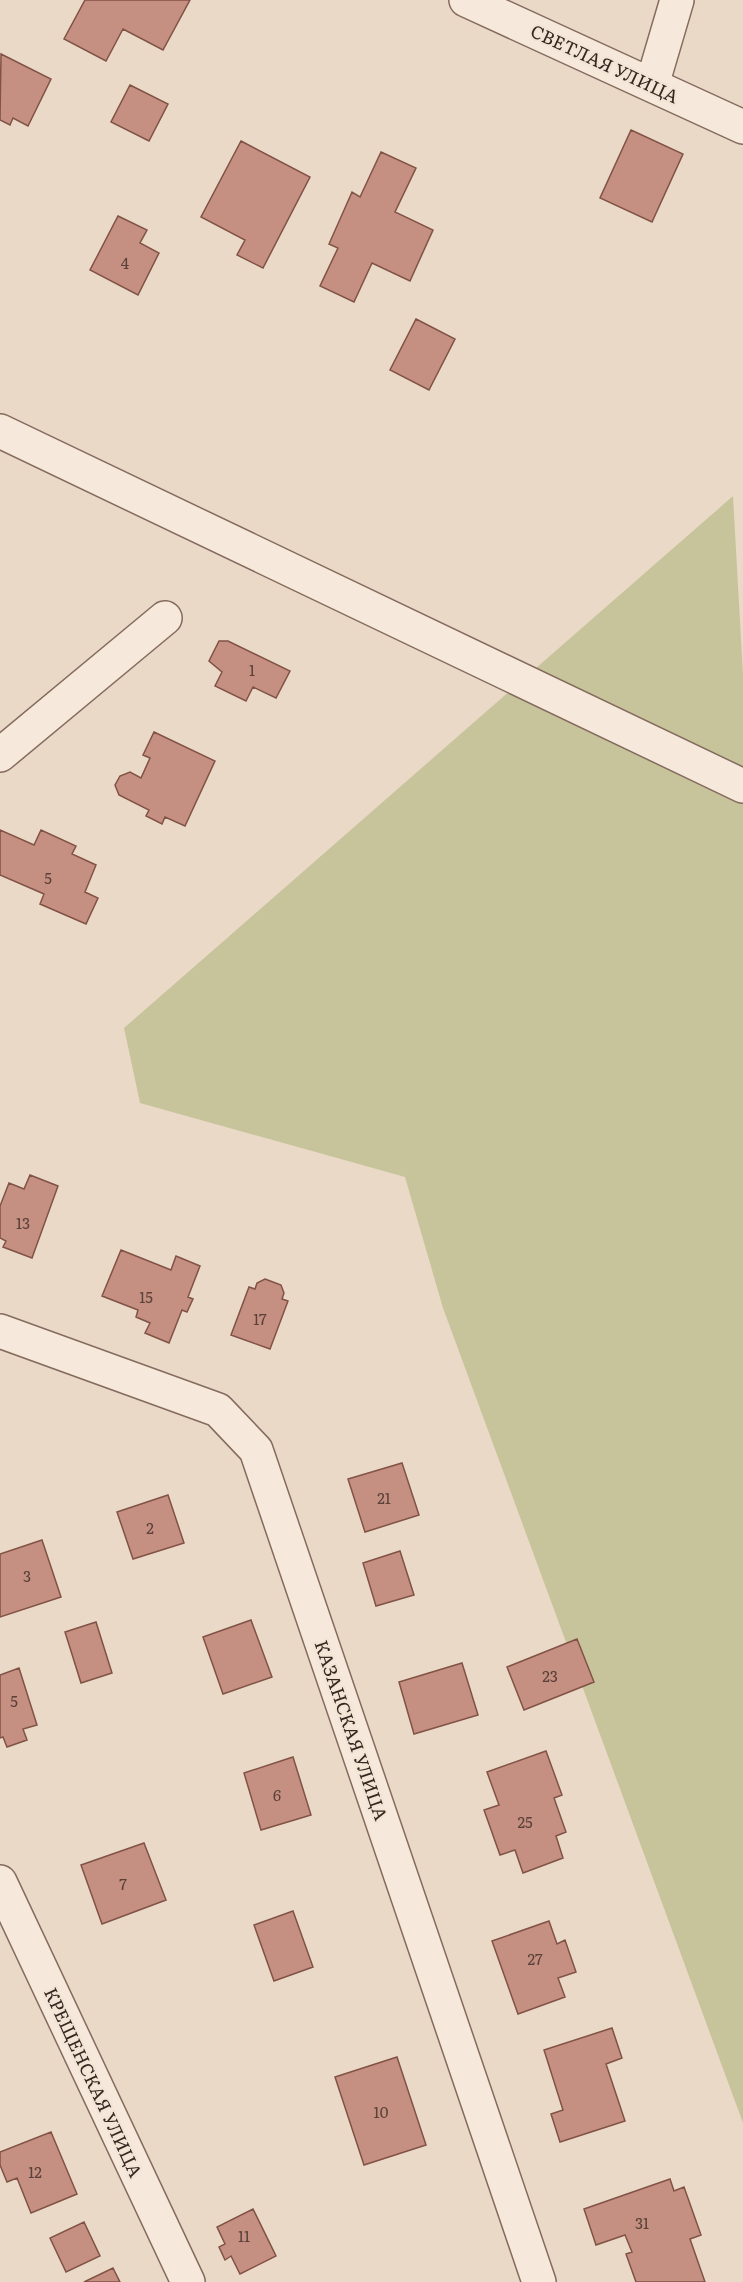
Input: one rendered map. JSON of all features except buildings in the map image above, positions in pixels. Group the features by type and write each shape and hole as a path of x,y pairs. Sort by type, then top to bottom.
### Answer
{"street":[{"name":"СВЕТЛАЯ УЛИЦА","path":"466,0 743,127"},
{"path":"652,85 677,0"},
{"path":"0,430 743,786"},
{"path":"0,755 165,618"},
{"name":"КАЗАНСКАЯ УЛИЦА","path":"0,1331 218,1410 256,1450 539,2282"},
{"name":"КРЕЩЕНСКАЯ УЛИЦА","path":"0,1882 188,2282"}],"shaded area":[{"path":"733,496 743,675 743,2123 443,1308 405,1177 140,1103 124,1028"}]}
